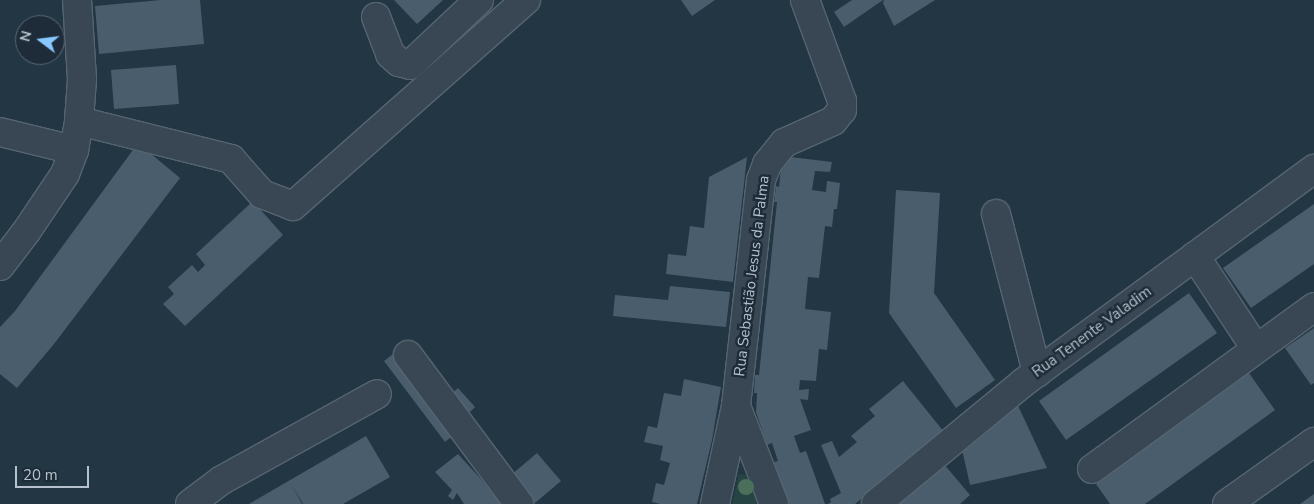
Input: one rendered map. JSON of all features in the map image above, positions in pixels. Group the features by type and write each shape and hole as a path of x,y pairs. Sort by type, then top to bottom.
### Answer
{"street":[{"path":"0,266 26,232 65,174 74,150 79,121 82,79 77,0"},
{"path":"376,17 390,54 399,62 410,65 480,0"},
{"path":"79,121 231,159 262,194 293,206 526,0"},
{"name":"Rua Sebastião Jesus da Palma","path":"715,504 736,406 761,180 767,164 784,143 833,121 842,110 842,101 805,0"},
{"path":"0,132 74,150"},
{"name":"Rua Tenente Valadim","path":"876,504 1037,373 1314,169"},
{"path":"996,214 1037,373"},
{"path":"1195,256 1256,349"},
{"path":"1092,469 1314,307"},
{"path":"408,355 519,504"},
{"path":"190,504 222,480 376,394"},
{"path":"736,406 774,504"},
{"path":"1227,504 1314,442"}],"green space":[{"path":"739,474 746,475 758,504 732,504"}],"building":[{"path":"161,0 200,0 204,44 99,54 95,6"},
{"path":"394,0 443,0 417,24"},
{"path":"681,0 715,0 692,16"},
{"path":"852,0 883,0 844,27 834,12"},
{"path":"884,0 935,0 894,26 883,3"},
{"path":"176,65 179,104 114,109 111,70"},
{"path":"138,143 180,178 54,344 17,388 0,374 0,327 15,311"},
{"path":"782,156 832,162 830,172 815,171 812,190 826,192 827,181 840,183 837,209 834,209 832,227 825,226 819,278 808,277 805,309 831,312 827,350 819,349 816,381 800,380 799,390 809,389 808,400 800,399 811,430 794,436 800,453 806,451 825,504 789,504 774,462 778,461 772,443 767,445 756,412 757,393 754,393 755,375 759,375 777,202 774,202 776,186 779,187"},
{"path":"747,157 733,282 666,274 668,254 686,256 690,226 704,228 709,177"},
{"path":"896,190 940,193 934,293 995,380 956,408 889,313"},
{"path":"253,201 283,235 185,326 163,304 174,294 168,287 192,265 198,272 205,265 196,254"},
{"path":"1314,204 1314,264 1251,308 1223,268"},
{"path":"670,286 730,292 726,327 613,316 615,295 668,300"},
{"path":"1189,293 1217,333 1066,440 1039,401"},
{"path":"1314,328 1314,383 1311,385 1285,348"},
{"path":"397,351 458,431 445,442 384,361"},
{"path":"1249,373 1275,410 1145,504 1110,504 1096,484"},
{"path":"684,379 721,387 712,440 697,504 660,504 652,502 656,483 664,485 670,463 660,460 663,446 644,442 648,426 657,428 664,393 681,396"},
{"path":"903,381 944,432 855,504 828,504 831,502 830,499 841,493 821,445 832,441 839,457 857,442 851,436 875,416 869,409"},
{"path":"458,388 475,407 464,418 447,398"},
{"path":"1015,399 1047,468 970,485 961,445"},
{"path":"366,436 390,477 343,504 303,504 292,485 302,504 249,504"},
{"path":"537,453 561,481 535,503 511,475"},
{"path":"458,454 501,504 464,504 457,493 453,500 448,496 452,490 435,472"},
{"path":"943,463 970,495 960,504 897,504"},
{"path":"1314,494 1314,504 1300,504"}]}
